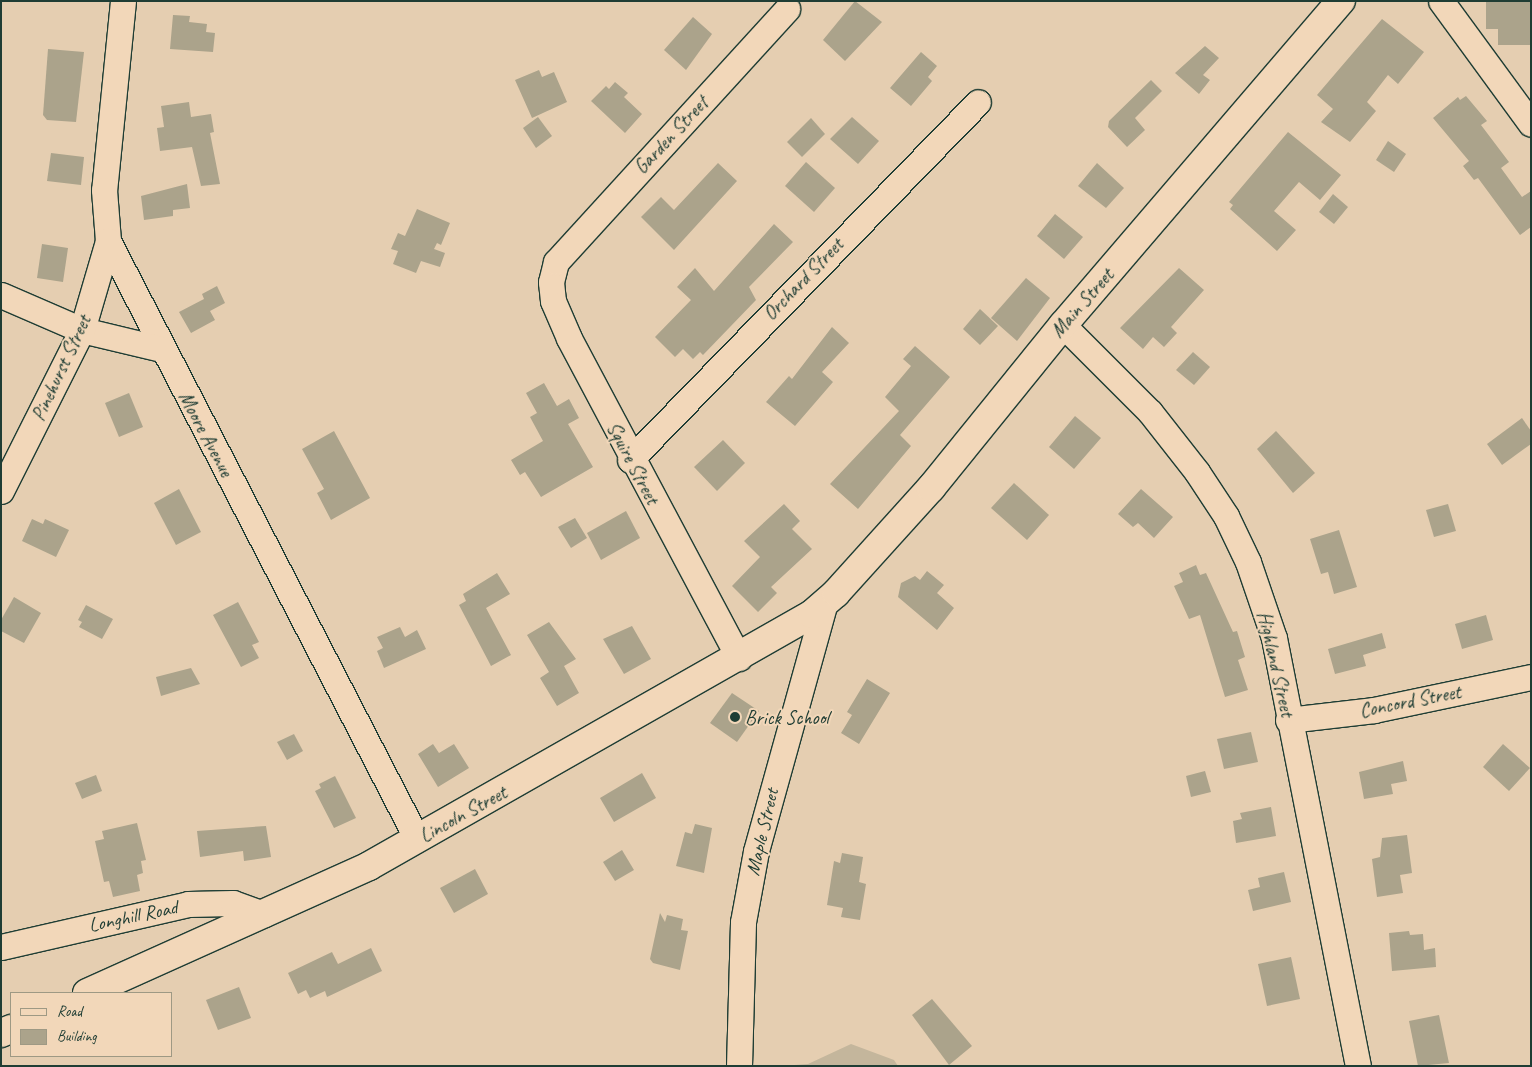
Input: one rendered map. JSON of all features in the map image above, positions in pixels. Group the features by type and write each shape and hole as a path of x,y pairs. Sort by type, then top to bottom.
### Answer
{"main road":[{"name":"Main Street","path":"824,605 931,488 1063,325 1341,1"},
{"name":"Lincoln Street","path":"89,992 264,914 417,839 800,623 824,605"}],"street":[{"name":"Moore Avenue","path":"123,1 104,190 108,241 161,349 417,839"},
{"path":"1441,1 1531,124"},
{"name":"Garden Street","path":"556,262 787,9"},
{"name":"Orchard Street","path":"630,460 978,102"},
{"name":"Pinehurst Street","path":"1,490 82,330 108,241"},
{"name":"Squire Street","path":"556,262 551,282 553,301 630,460 739,658"},
{"path":"1,295 82,330 161,349"},
{"name":"Highland Street","path":"1063,325 1150,412 1226,516 1248,562 1274,638 1288,720 1358,1066"},
{"name":"Maple Street","path":"739,1066 743,922 756,851 824,605"},
{"name":"Concord Street","path":"1288,720 1374,710 1531,678"},
{"name":"Longhill Road","path":"1,947 188,904 233,903 264,914"}],"shaded area":[{"path":"851,1044 894,1060 898,1066 781,1066 808,1064"}],"building":[{"path":"855,1 882,22 845,61 823,40"},
{"path":"1486,1 1531,1 1531,45 1498,45 1498,29 1486,29"},
{"path":"173,15 190,16 189,22 207,24 206,32 215,33 213,52 170,49"},
{"path":"693,17 712,34 686,70 664,50"},
{"path":"1382,19 1424,52 1398,84 1388,75 1367,102 1376,111 1350,142 1321,122 1333,109 1317,95"},
{"path":"1205,46 1219,58 1203,75 1210,80 1199,94 1175,73"},
{"path":"48,49 84,52 76,122 47,120 43,115"},
{"path":"921,52 937,66 928,77 932,81 911,106 890,88"},
{"path":"539,70 542,77 554,72 567,102 532,118 515,80"},
{"path":"1151,80 1162,91 1135,118 1145,130 1127,147 1108,127 1109,121"},
{"path":"615,82 628,93 624,97 642,114 625,133 591,101 606,86 609,89"},
{"path":"1466,96 1487,121 1481,125 1509,162 1501,168 1522,197 1531,191 1531,227 1520,235 1478,178 1474,180 1463,166 1469,161 1433,118 1458,97 1460,100"},
{"path":"189,102 191,117 211,114 214,132 210,133 220,184 201,186 192,147 160,151 157,128 164,127 161,106"},
{"path":"538,117 552,136 536,148 523,128"},
{"path":"852,117 879,141 858,164 830,139"},
{"path":"811,118 825,134 802,157 787,142"},
{"path":"1288,132 1341,175 1320,200 1299,182 1274,211 1296,230 1277,251 1230,209 1233,205 1229,202"},
{"path":"1388,141 1406,154 1394,172 1376,160"},
{"path":"51,153 84,157 81,185 47,181"},
{"path":"806,162 835,188 814,212 785,186"},
{"path":"718,163 737,181 674,250 641,217 661,197 674,210"},
{"path":"1097,163 1124,188 1106,208 1078,186"},
{"path":"187,184 190,208 173,210 173,216 144,220 141,196"},
{"path":"1333,194 1348,207 1334,224 1319,212"},
{"path":"417,209 450,223 441,245 437,243 434,249 445,253 440,267 421,261 416,273 393,264 398,251 391,249 398,233 405,236"},
{"path":"1055,214 1083,237 1064,259 1037,236"},
{"path":"774,224 793,242 749,287 756,300 703,355 700,352 693,359 683,349 675,357 655,337 691,300 677,287 695,268 714,291"},
{"path":"42,244 68,248 63,282 37,278"},
{"path":"1179,268 1204,290 1171,327 1177,333 1164,347 1153,337 1143,349 1120,328"},
{"path":"1026,278 1050,298 1017,341 991,318"},
{"path":"217,286 225,303 210,311 215,320 191,333 179,312 204,299 202,294"},
{"path":"980,309 998,326 980,345 963,329"},
{"path":"832,327 849,343 822,372 833,382 795,426 766,402 789,376 792,379"},
{"path":"915,346 950,377 900,435 911,446 858,509 830,484 899,411 885,397 911,366 903,359"},
{"path":"1193,352 1210,367 1194,385 1176,370"},
{"path":"544,383 557,406 569,399 579,418 568,424 593,467 541,497 525,472 520,475 511,460 543,441 530,417 537,413 526,393"},
{"path":"129,393 143,427 119,437 105,403"},
{"path":"1075,416 1101,438 1074,469 1049,447"},
{"path":"1522,418 1531,431 1531,444 1502,465 1487,444"},
{"path":"334,431 370,498 331,520 317,493 324,489 302,449"},
{"path":"1276,431 1315,473 1293,493 1257,449"},
{"path":"723,440 745,463 717,491 694,467"},
{"path":"1014,483 1049,515 1027,540 991,508"},
{"path":"179,489 201,532 176,545 154,503"},
{"path":"1141,489 1173,517 1154,538 1138,523 1133,527 1118,514"},
{"path":"784,504 800,521 792,529 812,549 771,587 777,593 758,612 732,586 760,557 744,541"},
{"path":"1448,504 1456,531 1434,537 1426,510"},
{"path":"626,511 640,538 601,560 587,533"},
{"path":"575,518 587,538 571,548 558,527"},
{"path":"32,519 43,524 45,519 69,530 56,557 22,541"},
{"path":"1339,530 1357,587 1334,594 1328,572 1321,574 1310,539"},
{"path":"1196,565 1200,575 1206,573 1233,632 1237,631 1245,657 1238,660 1248,690 1225,697 1200,615 1189,619 1174,586 1183,582 1179,573"},
{"path":"927,571 944,585 937,593 954,608 937,630 898,597 901,583 915,576 920,580"},
{"path":"497,573 510,594 486,608 511,655 491,666 459,605 466,601 463,594"},
{"path":"14,597 41,613 24,643 1,631 1,620"},
{"path":"238,602 259,642 252,645 259,658 241,667 213,615"},
{"path":"86,605 113,619 102,639 79,627 82,622 78,620"},
{"path":"1486,615 1493,640 1462,649 1455,624"},
{"path":"549,622 576,659 564,666 579,693 557,706 540,678 549,672 527,635"},
{"path":"632,626 651,659 624,674 603,639"},
{"path":"400,627 405,637 417,630 426,649 384,668 377,651 383,648 377,637"},
{"path":"1382,633 1386,648 1363,655 1366,666 1335,674 1328,649"},
{"path":"191,668 200,684 161,696 156,677"},
{"path":"867,679 890,693 859,744 841,733 852,715 847,712"},
{"name":"Brick School","path":"732,693 759,711 737,742 710,723"},
{"path":"1251,732 1258,762 1224,769 1217,739"},
{"path":"294,734 303,751 287,760 277,742"},
{"path":"433,744 439,753 454,744 469,768 438,787 418,754"},
{"path":"1503,744 1530,768 1509,791 1483,767"},
{"path":"1403,761 1407,781 1391,784 1393,794 1364,799 1359,772"},
{"path":"1205,771 1211,792 1191,797 1186,776"},
{"path":"642,773 656,798 614,822 600,798"},
{"path":"96,775 102,791 82,799 75,783"},
{"path":"335,776 356,818 334,828 315,791 321,788 319,784"},
{"path":"1271,807 1276,836 1236,843 1233,821 1242,819 1240,813"},
{"path":"137,823 146,860 141,861 143,873 137,875 140,891 113,897 109,881 104,882 95,841 104,839 102,831"},
{"path":"695,824 712,828 704,873 676,866 685,832 692,834"},
{"path":"266,826 271,857 244,861 243,851 200,857 197,831"},
{"path":"1407,835 1412,873 1400,875 1403,893 1377,897 1372,859 1380,857 1382,838"},
{"path":"622,850 634,870 615,881 603,862"},
{"path":"842,853 863,857 859,882 866,884 860,920 841,917 843,908 827,905 834,861 840,863"},
{"path":"475,869 488,894 454,913 440,888"},
{"path":"1284,872 1291,902 1253,911 1248,890 1260,887 1258,878"},
{"path":"660,913 665,922 667,915 683,919 681,930 688,931 680,970 653,963 650,959"},
{"path":"1409,931 1410,935 1423,934 1424,950 1435,948 1436,967 1392,971 1389,933"},
{"path":"371,948 382,971 327,997 325,991 310,998 306,990 298,994 288,973 332,952 338,964"},
{"path":"1291,957 1300,999 1267,1006 1258,964"},
{"path":"239,987 251,1018 218,1030 206,1000"},
{"path":"932,999 972,1046 949,1065 912,1015"},
{"path":"1439,1015 1449,1063 1418,1066 1409,1021"}],"place":[{"name":"Brick School","path":"735,717"}]}
